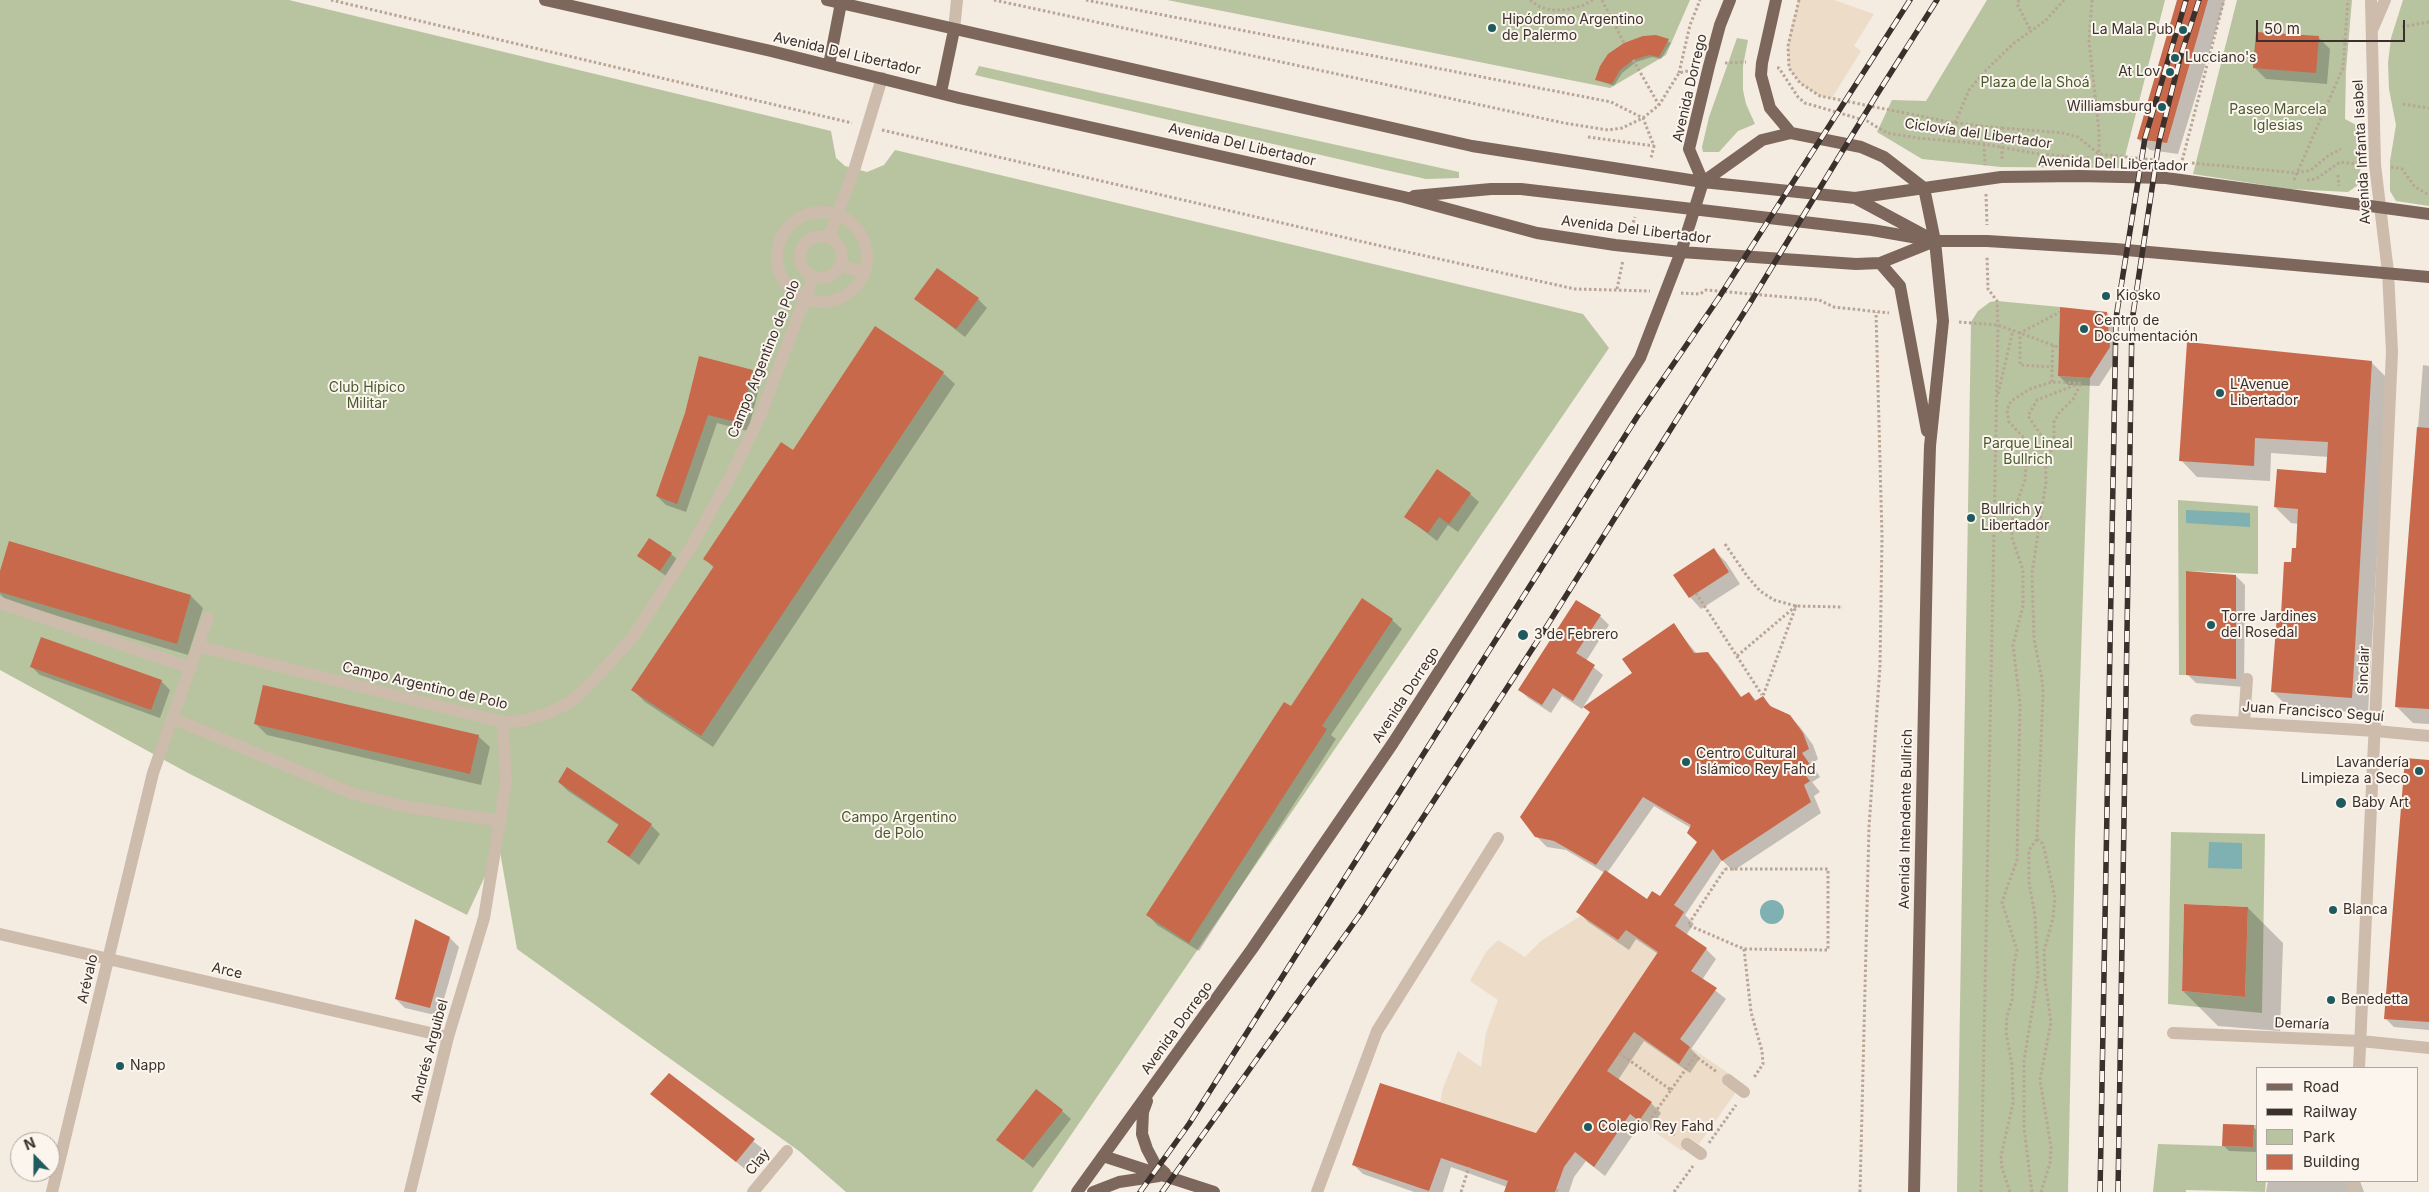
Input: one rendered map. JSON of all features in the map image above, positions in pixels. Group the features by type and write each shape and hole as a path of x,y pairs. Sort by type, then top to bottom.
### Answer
{"main road":[{"name":"Avenida Del Libertador","path":"545,0 1404,197 1537,232 1681,252 1856,264 1880,263 1935,241 1993,241 2115,249 2429,277"},
{"name":"Avenida Del Libertador","path":"827,0 1472,146 1703,182 1855,198 2001,177 2166,178 2429,214"},
{"name":"Avenida Dorrego","path":"1077,1192 1252,949 1393,743 1640,358 1681,252 1703,182 1689,149 1708,66 1720,25 1730,0"},
{"path":"1776,0 1762,63 1762,75 1770,108 1791,133"},
{"path":"829,65 842,2"},
{"path":"941,92 954,30"},
{"path":"1703,182 1762,140 1791,133 1861,147 1884,157 1924,188"},
{"name":"Avenida Intendente Bullrich","path":"1914,1192 1930,446 1943,321 1935,241 1924,188"},
{"path":"1404,197 1491,189 1521,189 1694,211 1872,230 1935,241"},
{"name":"Avenida Del Libertador","path":"1855,198 1935,241"},
{"name":"Avenida Intendente Bullrich","path":"1880,263 1900,286 1930,446"},
{"path":"1150,1092 1143,1112 1142,1134 1155,1164 1167,1175"},
{"path":"1103,1156 1167,1175 1214,1192"},
{"path":"1093,1192 1119,1182 1167,1175"}],"street":[{"path":"954,30 957,0"},
{"name":"Avenida Infanta Isabel","path":"2371,0 2375,165 2388,272"},
{"name":"Avenida Infanta Isabel","path":"2372,30 2386,0"},
{"path":"829,237 868,126 882,78"},
{"path":"820,212 837,215 850,222 859,232 865,245 867,259 864,273 857,286 839,298 817,302 804,298 792,291 783,280 778,267 777,253 780,240 790,226 804,216 820,212"},
{"path":"818,236 829,237 838,244 842,254 841,265 834,274 824,278 813,277 804,270 800,260 802,249 808,240 818,236"},
{"path":"780,240 802,249"},
{"path":"841,265 864,273"},
{"name":"Sinclair","path":"2359,1067 2392,352 2388,272"},
{"name":"Campo Argentino de Polo","path":"198,646 503,722 531,719 548,714 571,702 633,637 691,547 729,480 761,414 813,277"},
{"path":"0,603 191,668"},
{"name":"Arévalo","path":"52,1192 153,773 174,719 208,616"},
{"path":"2244,722 2246,679"},
{"path":"174,719 354,794 407,807 501,821"},
{"name":"Juan Francisco Seguí","path":"2196,720 2376,730 2429,736"},
{"name":"Andrés Arguibel","path":"410,1192 448,1037 484,918 506,783 503,722"},
{"path":"1317,1192 1377,1031 1498,838"},
{"name":"Arce","path":"0,934 448,1037"},
{"name":"Demaría","path":"2172,1034 2361,1041 2429,1048"},
{"path":"1728,1080 1744,1092"},
{"path":"1687,1144 1701,1154"},
{"name":"Clay","path":"753,1192 787,1151"}],"path":[{"path":"332,0 1394,249 1575,289 1666,291 1700,294 1706,290 1819,300 1834,307 1904,313"},
{"path":"994,0 1564,123 1608,130 1622,128 1643,118 1659,105 1679,72 1690,24 1700,0"},
{"path":"1086,0 1611,102"},
{"path":"1530,0 1540,7 1551,10 1566,10 1584,5 1593,0"},
{"path":"1602,0 1624,43"},
{"path":"1799,0 1788,46 1790,68 1800,83 1820,96 1955,123 2063,133 2078,137 2098,154 2163,161"},
{"path":"2019,0 2017,4 2031,31"},
{"path":"1955,123 1969,90 1985,71 2045,21 2064,0"},
{"path":"2092,0 2090,41 2099,132 2099,159"},
{"path":"2189,170 2180,168 2181,162 2224,0"},
{"path":"2294,180 2343,68 2348,0"},
{"path":"2402,27 2429,22"},
{"path":"1633,60 1659,105"},
{"name":"Ciclovía del Libertador","path":"1679,72 1733,62 1762,63 1779,68 1798,97 1805,103 1867,121 1887,133 2039,154 2153,165"},
{"path":"2403,104 2429,108"},
{"path":"2001,167 2002,128"},
{"path":"1588,137 1654,146"},
{"path":"2172,162 2297,173 2312,170 2328,155 2341,149"},
{"path":"2284,179 2316,179 2340,162 2375,165 2402,169 2415,187 2429,195"},
{"path":"2338,175 2339,189"},
{"path":"1981,1192 1998,301"},
{"path":"1860,1192 1869,827 1880,666 1882,536 1876,312"},
{"path":"2020,333 2060,312"},
{"path":"1943,321 1998,325 2058,347"},
{"path":"1996,402 2012,330"},
{"path":"2020,333 2020,365 2052,367"},
{"path":"2052,382 2053,345"},
{"path":"2010,1192 2002,1168 2001,1156 2013,1103 2012,1065 2006,1032 2007,1016 2012,1000 2014,964 2017,950 2002,902 2017,860 2020,704 2013,645 2023,606 2023,570 2012,538 2012,527 2013,514 2025,480 2027,454 2024,438 2009,422 2007,410 2011,401 2024,391 2052,382 2081,383"},
{"path":"2045,463 2054,445 2054,422 2074,399 2081,383"},
{"path":"2032,1192 2024,1134 2024,1061 2038,975 2035,916 2029,882 2028,850 2037,839 2042,679 2034,639 2032,588 2035,542 2045,497 2045,441 2029,420 2029,411 2033,404 2042,397 2081,383"},
{"path":"1725,544 1760,591 1774,600 1796,606 1843,607"},
{"path":"1696,593 1763,696 1796,606"},
{"path":"1737,656 1796,606"},
{"path":"2037,839 2044,848 2055,898 2053,918 2044,951 2045,980 2051,1022 2040,1080 2051,1147 2050,1163 2041,1192"},
{"path":"1725,869 1828,869 1828,950 1744,949 1688,925 1725,869"},
{"path":"1674,1192 1763,1064 1762,1052 1751,1012 1744,949"},
{"path":"1619,1053 1671,1090"},
{"path":"1687,1144 1651,1118 1695,1056 1728,1080"},
{"path":"1461,1192 1469,1167"},
{"path":"1556,1190 1561,1192"}],"green space":[{"name":"Club Hípico Militar","path":"0,0 289,0 831,131 836,158 845,166 867,172 884,165 895,150 1583,314 1609,348 1032,1192 846,1192 799,1151 517,949 499,846 467,915 188,773 0,670"},
{"name":"Hipódromo Argentino de Palermo","path":"1167,0 1690,0 1666,55 1610,88"},
{"name":"Plaza de la Shoá","path":"1987,0 2165,0 2122,168 2001,167 1922,159 1877,132 1892,100 1926,101"},
{"name":"Paseo Marcela Iglesias","path":"2237,0 2352,0 2346,70 2345,119 2358,126 2365,137 2358,185 2348,192 2289,189 2193,174"},
{"path":"2403,0 2429,0 2429,206 2396,201 2390,191 2390,161 2396,125 2389,89 2388,63 2391,38"},
{"path":"1737,38 1748,40 1743,66 1743,90 1746,104 1755,124 1738,131 1719,152 1703,152 1702,147 1709,117"},
{"path":"979,66 1459,172 1459,178 1426,179 975,75"},
{"name":"Parque Lineal Bullrich","path":"1990,302 2060,307 2058,376 2090,378 2075,840 2068,1192 1957,1192 1971,322 1978,311"},
{"path":"2178,500 2258,506 2258,574 2186,571 2186,675 2179,675"},
{"path":"2171,832 2265,834 2262,1013 2168,1004","holes":["2184,904 2248,907 2245,997 2182,991"]},
{"path":"2254,1125 2256,1125 2256,1182 2266,1182 2265,1192 2186,1190 2186,1192 2153,1192 2158,1144 2253,1147"}],"shaded area":[{"path":"1799,0 1834,0 1874,14 1854,46 1861,51 1832,98 1820,96 1800,83 1789,68 1788,46 1790,31"},
{"path":"1582,915 1618,940 1626,930 1658,952 1536,1133 1440,1103 1443,1088 1458,1051 1481,1067 1486,1033 1498,1000 1470,981 1486,952 1498,940 1525,957 1541,941"},
{"path":"1634,1032 1679,1063 1690,1047 1731,1075 1736,1092 1699,1144 1690,1138 1682,1151 1639,1121 1652,1102 1607,1071"}],"water":[{"path":"2186,510 2250,513 2250,527 2186,523"},
{"path":"2209,842 2242,843 2242,869 2208,868"},
{"path":"1772,900 1781,903 1784,912 1781,921 1772,924 1763,921 1760,912 1763,903"}],"building":[{"path":"2177,0 2208,0 2167,143 2137,139"},
{"path":"2256,32 2319,36 2316,73 2253,68"},
{"path":"1656,35 1669,39 1659,57 1649,55 1633,60 1620,70 1612,84 1595,80 1600,66 1608,54 1624,43 1643,36"},
{"path":"937,268 979,298 956,329 914,299"},
{"name":"Centro de Documentación","path":"2060,307 2107,312 2110,347 2090,378 2058,376"},
{"path":"875,326 944,372 701,736 631,690 714,566 703,559 781,442 793,450"},
{"path":"2187,342 2372,361 2352,698 2271,692 2277,615 2281,615 2284,562 2291,562 2292,548 2296,548 2298,509 2274,507 2277,469 2326,473 2328,442 2255,438 2254,466 2179,461"},
{"path":"699,356 753,370 740,423 708,415 677,504 656,496 685,413"},
{"path":"2417,427 2429,428 2429,709 2395,707"},
{"path":"1437,469 1471,493 1449,524 1439,517 1428,533 1404,517"},
{"path":"649,538 672,553 660,571 637,556"},
{"path":"9,541 191,595 177,644 0,592 0,571"},
{"path":"1714,548 1729,572 1689,598 1673,575"},
{"name":"Torre Jardines del Rosedal","path":"2186,571 2236,575 2236,679 2186,675"},
{"path":"1362,598 1393,619 1322,726 1327,729 1189,943 1146,915 1284,702 1291,706"},
{"path":"1576,600 1601,615 1576,653 1595,665 1573,701 1553,688 1542,705 1518,690"},
{"path":"1674,623 1694,653 1708,652 1741,697 1749,692 1755,701 1763,696 1770,706 1790,715 1803,733 1809,749 1802,753 1811,766 1802,771 1810,781 1804,785 1811,802 1722,861 1713,849 1674,905 1684,912 1675,926 1707,948 1691,971 1717,988 1680,1039 1690,1047 1679,1064 1634,1032 1607,1071 1652,1102 1639,1121 1630,1114 1594,1167 1575,1152 1564,1167 1555,1192 1504,1192 1508,1181 1441,1158 1429,1191 1352,1165 1380,1083 1536,1133 1658,952 1626,930 1618,940 1576,912 1605,870 1647,899 1652,891 1660,896 1697,842 1687,833 1691,825 1643,797 1596,865 1554,841 1535,837 1520,817 1590,712 1583,707 1632,673 1622,659"},
{"path":"41,637 162,680 151,710 30,667"},
{"path":"263,685 479,735 470,774 254,724"},
{"path":"2405,758 2429,760 2429,1022 2384,1019"},
{"path":"567,767 652,824 629,857 607,842 619,824 558,782"},
{"path":"2184,904 2248,907 2245,997 2182,991"},
{"path":"415,919 450,937 430,1008 395,999"},
{"path":"669,1073 755,1139 736,1162 650,1094"},
{"path":"1036,1089 1063,1110 1023,1160 996,1140"},
{"path":"2223,1124 2254,1125 2253,1147 2222,1146"}],"railway":[{"path":"1140,1192 1189,1124 1637,417 1718,299 1910,0"},
{"path":"1162,1192 1361,913 1540,637 1750,303 1937,0"},
{"path":"2100,1192 2116,318 2145,138 2186,0"},
{"path":"2118,1192 2132,321 2159,142 2180,58 2199,0"}],"place":[{"name":"Hipódromo Argentino de Palermo","path":"1492,28"},
{"name":"La Mala Pub","path":"2183,30"},
{"name":"Lucciano's","path":"2175,58"},
{"name":"At Lov","path":"2170,72"},
{"name":"Williamsburg","path":"2162,107"},
{"name":"Kiosko","path":"2106,296"},
{"name":"Centro de Documentación","path":"2084,329"},
{"name":"L'Avenue Libertador","path":"2220,393"},
{"name":"Bullrich y Libertador","path":"1971,518"},
{"name":"Torre Jardines del Rosedal","path":"2211,625"},
{"name":"3 de Febrero","path":"1523,635"},
{"name":"Centro Cultural Islámico Rey Fahd","path":"1686,762"},
{"name":"Lavandería Limpieza a Seco","path":"2419,771"},
{"name":"Baby Art","path":"2341,803"},
{"name":"Blanca","path":"2333,910"},
{"name":"Benedetta","path":"2331,1000"},
{"name":"Napp","path":"120,1066"},
{"name":"Colegio Rey Fahd","path":"1588,1127"}]}
